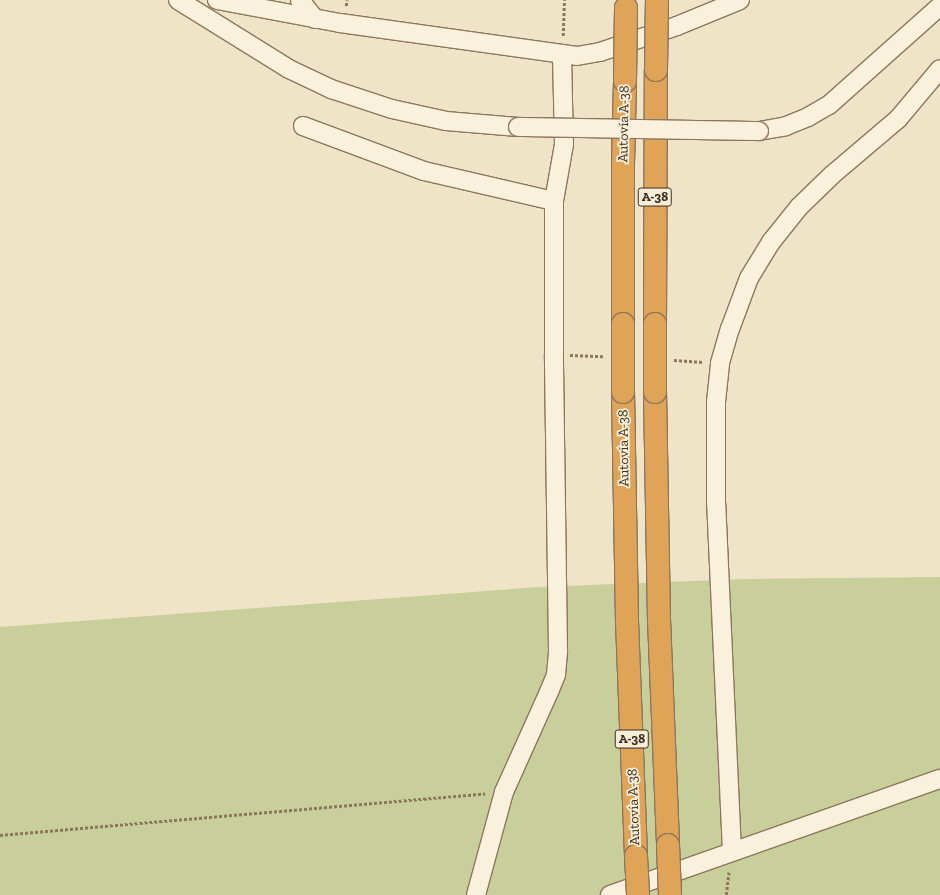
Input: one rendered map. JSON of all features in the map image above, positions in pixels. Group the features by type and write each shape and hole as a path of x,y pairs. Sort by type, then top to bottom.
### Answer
{"highway":[{"name":"A-38","path":"657,0 655,392 659,619 670,895"},
{"name":"Autovía A-38","path":"626,4 623,164 623,392 627,621 638,895"}],"street":[{"path":"178,0 290,69 331,89 392,109 446,121 518,127 759,131 786,126 808,117 829,105 940,6"},
{"path":"217,0 315,19 577,56 600,52 677,26 740,0"},
{"path":"300,0 315,19"},
{"path":"476,895 504,792 556,675 558,650 558,593 554,355 554,202 564,144 562,54"},
{"path":"732,852 716,504 716,402 720,364 730,328 749,278 771,242 799,207 832,175 898,119 940,69"},
{"path":"303,126 424,172 554,202"},
{"path":"610,895 940,779"}],"path":[{"path":"562,54 564,0"},
{"path":"0,835 504,792"}],"green space":[{"path":"940,577 940,895 0,895 0,627 539,587 744,579"}]}
